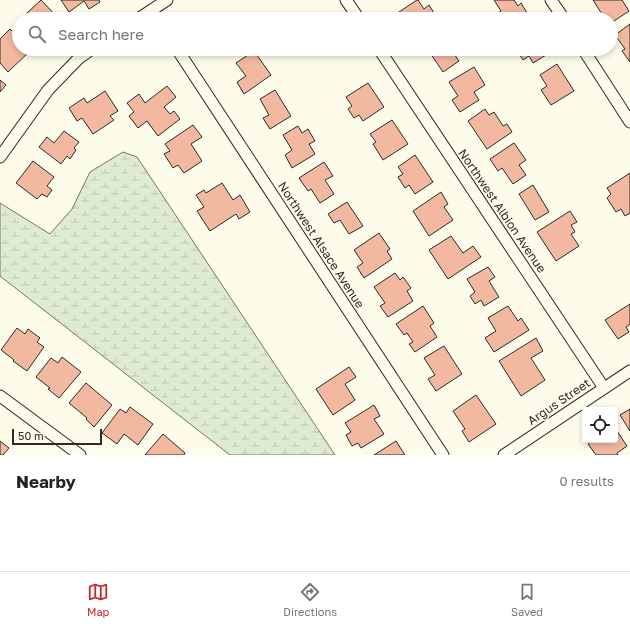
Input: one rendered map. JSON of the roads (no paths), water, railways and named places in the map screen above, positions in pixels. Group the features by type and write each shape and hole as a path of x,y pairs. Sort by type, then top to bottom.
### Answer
{"street":[{"path":"157,12 167,0"},
{"path":"346,0 354,12"},
{"path":"551,0 559,12"},
{"path":"0,157 48,90 82,56"},
{"name":"Northwest Alsace Avenue","path":"182,56 443,455"},
{"name":"Northwest Albion Avenue","path":"383,56 604,388"},
{"path":"588,56 630,122"},
{"name":"Argus Street","path":"504,455 630,371"},
{"path":"0,396 80,455"}]}
